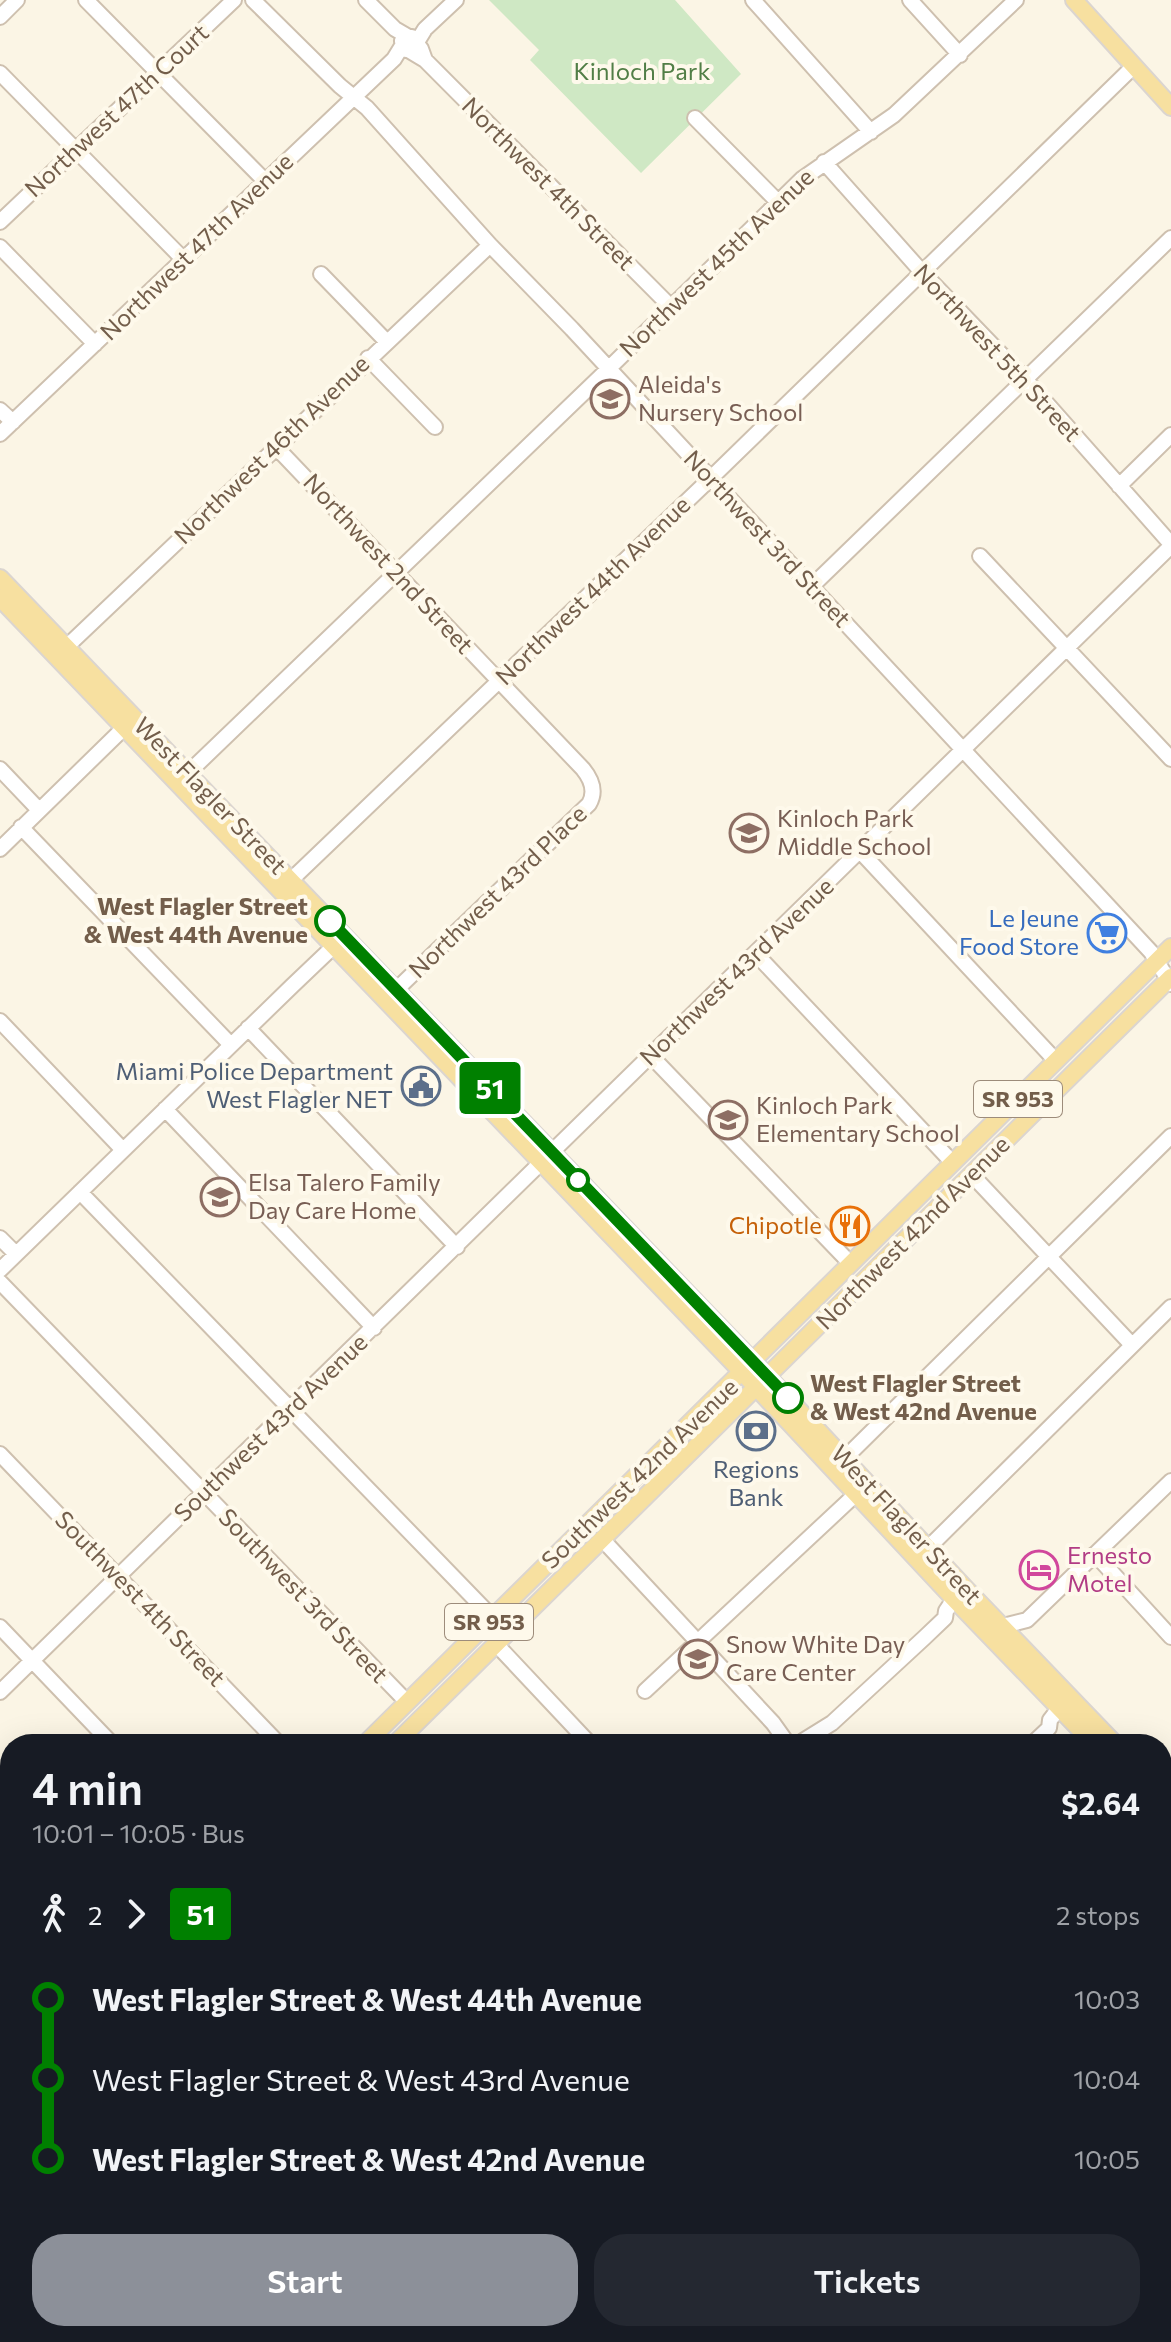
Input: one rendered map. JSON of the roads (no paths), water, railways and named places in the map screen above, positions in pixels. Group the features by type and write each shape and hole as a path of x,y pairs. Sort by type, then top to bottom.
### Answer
{"main road":[{"path":"1074,0 1171,107"},
{"name":"West Flagler Street","path":"0,578 61,652 264,874 396,990 547,1157"},
{"name":"West Flagler Street","path":"0,598 61,652"},
{"name":"West Flagler Street","path":"129,723 188,773 291,880 342,944 748,1368 844,1459 960,1604 1085,1734"},
{"path":"264,874 291,880"},
{"name":"Northwest 42nd Avenue","path":"748,1368 1171,947"},
{"name":"Northwest 42nd Avenue","path":"762,1381 1170,980"},
{"path":"946,1200 954,1180 953,1163"},
{"name":"Southwest 42nd Avenue","path":"375,1734 748,1368"},
{"name":"West Flagler Street","path":"762,1381 856,1494 1003,1626 1106,1734"},
{"name":"Southwest 42nd Avenue","path":"405,1734 762,1381"},
{"path":"602,1539 600,1525 614,1499"},
{"path":"573,1568 588,1540 588,1524"},
{"path":"493,1618 493,1647"}],"street":[{"path":"0,17 17,0"},
{"path":"86,0 265,181"},
{"name":"Northwest 47th Court","path":"0,222 234,0"},
{"name":"Northwest 3rd Street","path":"253,0 371,112 490,245 609,368 1151,952 1170,980"},
{"name":"Northwest 4th Street","path":"366,0 406,44 671,307"},
{"name":"Northwest 47th Avenue","path":"0,434 406,44 456,0"},
{"path":"753,0 871,132"},
{"path":"910,0 960,55"},
{"name":"Northwest 45th Avenue","path":"188,773 778,202 824,162 894,115 1016,0"},
{"name":"Northwest 44th Avenue","path":"291,880 711,478 1134,66"},
{"path":"0,73 183,259"},
{"path":"695,118 778,202"},
{"name":"Northwest 5th Street","path":"824,162 921,271 1025,379 1171,545"},
{"path":"812,586 1171,238"},
{"name":"Northwest 46th Avenue","path":"61,652 490,245"},
{"path":"0,247 95,344"},
{"path":"321,274 386,341"},
{"path":"368,358 435,427"},
{"path":"0,410 13,422"},
{"path":"1119,486 1171,435"},
{"name":"Northwest 2nd Street","path":"276,447 583,769 593,790"},
{"name":"Northwest 43rd Avenue","path":"547,1157 1171,545"},
{"path":"980,556 1171,759"},
{"path":"0,849 129,723"},
{"path":"0,769 39,810"},
{"name":"Northwest 43rd Place","path":"396,990 589,804 593,790"},
{"path":"21,827 231,1045"},
{"path":"860,851 1056,1061"},
{"path":"0,1270 248,1028 342,944"},
{"path":"756,954 953,1163"},
{"path":"0,1021 123,1150"},
{"path":"248,1028 457,1247"},
{"path":"651,1056 851,1264"},
{"path":"165,1109 374,1328"},
{"path":"844,1459 1171,1136"},
{"name":"Southwest 43rd Avenue","path":"0,1692 547,1157"},
{"path":"972,1175 1132,1345"},
{"path":"80,1192 493,1618"},
{"path":"0,1238 16,1254"},
{"name":"Southwest 3rd Street","path":"0,1282 407,1702"},
{"path":"922,1554 1171,1307"},
{"name":"Southwest 4th Street","path":"0,1454 269,1734"},
{"path":"1003,1626 1027,1620 1171,1481"},
{"path":"645,1691 856,1494"},
{"path":"602,1539 773,1723 789,1734"},
{"path":"1095,1554 1171,1637"},
{"path":"816,1734 832,1723 945,1618 946,1611 960,1604"},
{"path":"1020,1643 1027,1629 1027,1620"},
{"path":"0,1627 102,1734"},
{"path":"493,1647 580,1734"},
{"path":"1043,1734 1049,1728 1050,1720 1065,1713"}],"place":[{"name":"Aleida's Nursery School","path":"610,399"},
{"name":"Kinloch Park Middle School","path":"749,833"},
{"name":"West Flagler Street & West 44th Avenue","path":"330,921"},
{"name":"Le Jeune Food Store","path":"1107,933"},
{"name":"Miami Police Department West Flagler NET","path":"421,1086"},
{"name":"Kinloch Park Elementary School","path":"728,1120"},
{"name":"Elsa Talero Family Day Care Home","path":"220,1197"},
{"name":"Chipotle","path":"850,1226"},
{"name":"West Flagler Street & West 42nd Avenue","path":"788,1398"},
{"name":"Regions Bank","path":"756,1431"},
{"name":"Ernesto Motel","path":"1039,1570"},
{"name":"Snow White Day Care Center","path":"698,1659"}],"park label":[{"name":"Kinloch Park","path":"642,72"}]}
